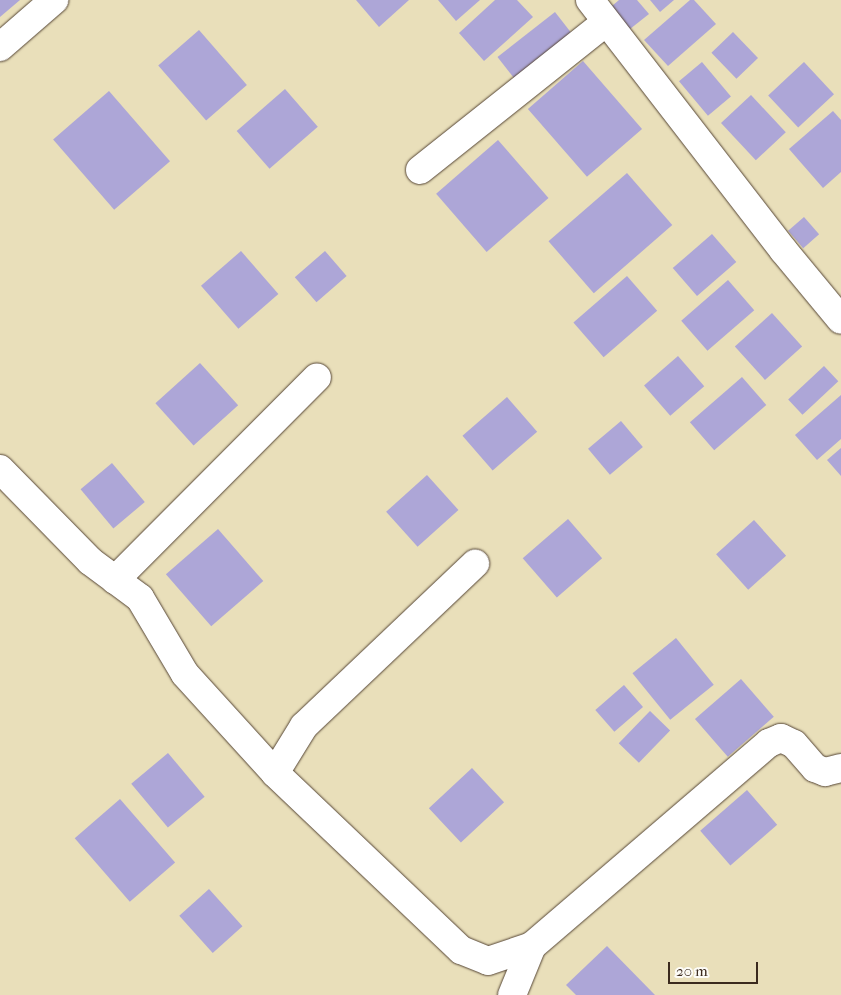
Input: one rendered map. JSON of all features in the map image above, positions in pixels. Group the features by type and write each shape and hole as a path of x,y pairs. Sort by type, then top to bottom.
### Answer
{"street":[{"path":"0,47 54,0"},
{"path":"420,170 598,11 784,251 841,320"},
{"path":"115,580 316,377"},
{"path":"0,468 90,561 140,598 185,674 275,773 461,950 488,960 532,946 768,743 781,738 794,744 814,768 826,772 841,768"},
{"path":"275,773 304,726 475,564"},
{"path":"512,995 532,946"}],"building":[{"path":"0,0 20,0 0,17"},
{"path":"356,0 409,0 379,27"},
{"path":"438,0 480,0 456,21"},
{"path":"495,0 517,0 533,17 484,61 459,33"},
{"path":"619,0 637,0 649,14 630,29 612,6"},
{"path":"650,0 674,0 660,12"},
{"path":"690,0 694,0 716,24 668,66 644,40"},
{"path":"555,12 574,36 517,81 497,57"},
{"path":"199,30 247,85 206,121 158,65"},
{"path":"733,32 758,58 736,79 711,53"},
{"path":"583,61 642,129 587,177 528,109"},
{"path":"702,62 731,96 708,116 679,81"},
{"path":"804,62 834,94 798,128 768,95"},
{"path":"285,89 318,127 270,169 237,131"},
{"path":"109,91 170,161 114,210 53,140"},
{"path":"751,95 786,132 756,160 721,123"},
{"path":"833,111 841,120 841,172 823,188 789,149"},
{"path":"498,140 549,198 487,252 436,194"},
{"path":"627,173 672,225 594,293 549,241"},
{"path":"804,217 819,234 803,248 788,231"},
{"path":"712,234 736,262 697,296 673,268"},
{"path":"241,251 278,294 238,329 201,286"},
{"path":"325,251 347,276 316,302 295,277"},
{"path":"627,276 657,311 604,357 573,323"},
{"path":"728,280 754,310 707,351 681,321"},
{"path":"772,313 802,346 765,380 735,346"},
{"path":"678,356 704,386 670,416 644,386"},
{"path":"200,363 238,405 194,446 155,403"},
{"path":"824,366 838,381 802,415 788,399"},
{"path":"742,377 766,405 714,450 690,422"},
{"path":"841,395 841,439 817,460 795,435"},
{"path":"507,397 537,432 493,470 462,436"},
{"path":"621,421 643,447 610,475 588,449"},
{"path":"841,448 841,476 827,460"},
{"path":"112,463 145,502 113,528 81,489"},
{"path":"427,475 458,510 418,547 386,512"},
{"path":"568,519 602,558 557,598 523,558"},
{"path":"754,520 786,556 748,590 716,554"},
{"path":"218,529 263,581 211,626 166,574"},
{"path":"676,638 714,685 670,720 632,673"},
{"path":"741,679 774,717 728,757 695,719"},
{"path":"624,685 643,707 614,732 595,710"},
{"path":"650,711 670,730 639,763 619,743"},
{"path":"168,753 205,797 168,828 131,784"},
{"path":"472,768 504,802 461,843 429,808"},
{"path":"747,790 777,825 730,865 700,831"},
{"path":"120,799 175,862 130,902 75,838"},
{"path":"209,889 242,926 213,953 179,916"},
{"path":"607,946 655,995 576,995 566,985"}]}
